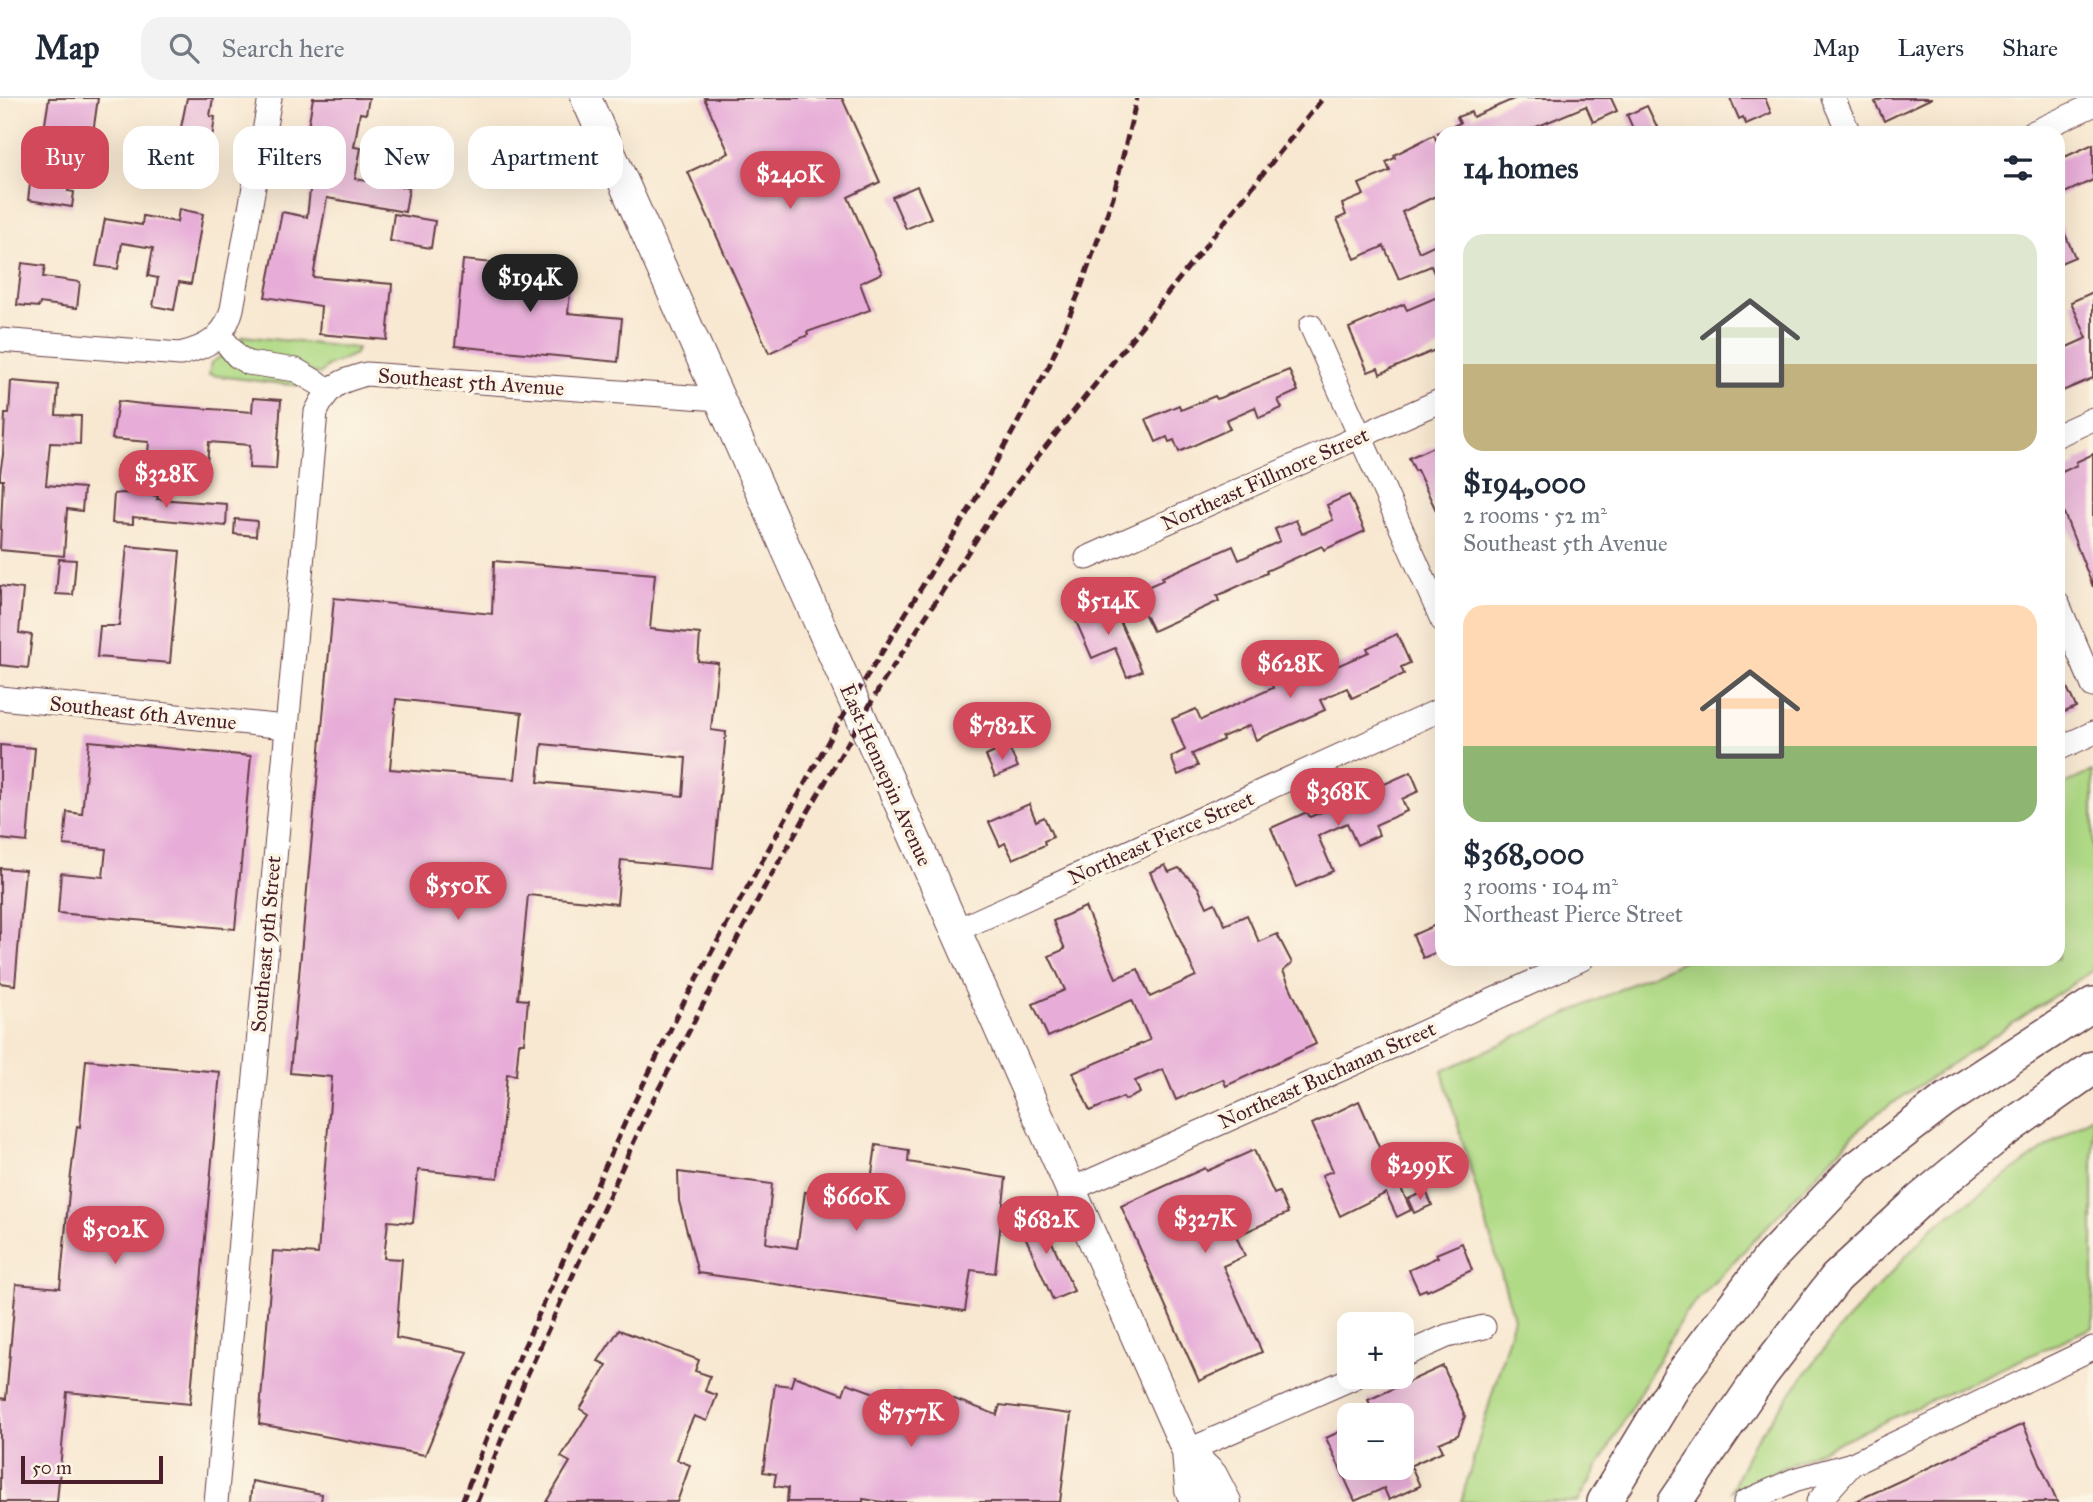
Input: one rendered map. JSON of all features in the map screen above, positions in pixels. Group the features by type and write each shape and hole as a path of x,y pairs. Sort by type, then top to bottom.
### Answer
{"highway":[{"path":"1604,1502 1695,1356 1769,1259 1854,1170 1944,1101 2093,1004"},
{"path":"1675,1502 1762,1374 1836,1278 1920,1200 2001,1133 2093,1068"}],"main road":[{"name":"East Hennepin Avenue","path":"586,98 1187,1451 1189,1489 1195,1502"},
{"name":"East Hennepin Avenue","path":"1187,1451 1212,1475 1226,1502"}],"street":[{"path":"0,340 180,354 204,348 227,327 232,309 270,98"},
{"path":"1833,98 1846,126"},
{"path":"2047,126 2093,105"},
{"path":"1311,326 1435,604"},
{"path":"219,334 237,356 248,363 296,370 328,389"},
{"name":"Southeast 5th Avenue","path":"328,389 342,381 366,374 719,399"},
{"name":"Southeast 9th Street","path":"216,1502 316,412 328,389"},
{"name":"Northeast Fillmore Street","path":"1087,558 1435,403"},
{"path":"2065,432 2093,419"},
{"path":"2065,620 2093,686"},
{"name":"Southeast 6th Avenue","path":"0,698 286,727"},
{"name":"Northeast Pierce Street","path":"955,930 1435,712"},
{"path":"2065,746 2093,733"},
{"name":"Northeast Buchanan Street","path":"1070,1190 1567,966"},
{"path":"1414,1351 1447,1336 1484,1327"},
{"path":"1745,1502 1794,1480 1852,1464 2093,1348"},
{"path":"1187,1451 1337,1385"},
{"path":"1818,1502 1852,1464"}],"green space":[{"path":"243,336 357,348 355,354 326,367 320,374 251,357 239,342"},
{"path":"221,356 295,374 300,386 209,375 211,363"},
{"path":"2093,771 2093,970 1869,1119 1684,1314 1578,1502 1461,1502 1514,1318 1442,1071 1671,966 2065,966 2065,784"},
{"path":"2093,1115 2093,1327 1731,1491 1752,1445 1840,1328 1933,1227"}],"building":[{"path":"49,98 98,98 94,126 45,126"},
{"path":"187,98 213,98 210,116 215,117 214,126 181,126"},
{"path":"313,98 369,98 366,114 360,113 354,147 360,148 355,179 360,180 360,189 409,189 405,212 327,198 313,277 392,284 387,340 319,334 321,306 265,297 282,212 307,217 310,189 346,189 346,126 308,126"},
{"path":"704,98 842,98 880,182 848,197 882,273 860,283 870,310 807,332 808,335 769,353 688,172 729,153"},
{"path":"1516,98 1611,98 1617,111 1593,122 1586,106 1539,126 1453,126 1460,123 1457,117 1471,112 1473,117"},
{"path":"1730,98 1765,98 1771,113 1746,124 1743,117 1739,119"},
{"path":"1884,98 1932,98 1884,121 1875,102"},
{"path":"1647,106 1657,126 1632,126 1627,115"},
{"path":"1434,135 1435,196 1402,212 1419,252 1435,244 1435,275 1431,266 1399,279 1384,246 1355,259 1337,219 1346,215 1342,204 1364,195 1359,184 1390,171 1386,162 1395,158 1394,155"},
{"path":"2093,144 2093,180 2065,193 2065,157"},
{"path":"917,186 931,218 906,229 892,197"},
{"path":"29,189 68,189 74,192 72,207 28,200"},
{"path":"179,209 203,214 191,284 179,282 174,310 153,306 158,278 148,276 153,248 122,243 118,269 96,266 105,219 142,225 143,216 177,222"},
{"path":"394,214 435,221 431,248 390,241"},
{"path":"2065,234 2075,257 2065,261"},
{"path":"463,260 572,271 568,313 622,318 618,362 455,346"},
{"path":"22,263 45,266 43,277 80,282 77,308 40,303 39,307 17,305"},
{"path":"2093,292 2093,378 2065,390 2065,348 2087,338 2071,302"},
{"path":"1435,298 1435,350 1380,374 1378,368 1368,372 1349,328 1404,304 1407,310"},
{"path":"1289,370 1298,391 1278,400 1282,408 1259,418 1255,407 1226,420 1230,429 1179,452 1174,440 1169,442 1167,437 1156,442 1146,419 1179,405 1181,410 1215,396 1217,399"},
{"path":"11,381 58,385 56,415 81,416 80,444 50,443 46,485 84,488 82,511 67,509 64,556 0,550 3,480 0,480 0,474"},
{"path":"253,398 281,400 276,469 249,468 250,445 209,442 207,463 187,461 187,455 148,453 149,442 112,439 118,401 252,412"},
{"path":"1435,446 1435,508 1417,470 1415,471 1409,458"},
{"path":"2093,454 2093,587 2065,516 2065,471 2077,465 2076,462"},
{"path":"114,494 158,496 157,499 227,504 226,526 133,517 133,524 112,523"},
{"path":"1349,495 1365,531 1324,550 1322,546 1266,571 1267,573 1217,596 1219,601 1153,631 1134,593 1163,580 1162,577 1233,546 1239,560 1280,541 1275,529 1296,520 1302,534 1333,520 1327,505"},
{"path":"235,519 257,521 256,536 234,534"},
{"path":"127,546 180,551 170,663 97,657 100,626 119,626"},
{"path":"59,559 76,560 73,595 56,594"},
{"path":"494,561 655,574 650,629 700,634 698,661 718,663 711,730 726,732 713,869 621,860 617,904 528,895 518,999 528,1000 524,1043 519,1043 516,1075 507,1074 498,1178 418,1170 413,1223 388,1221 384,1258 402,1259 396,1338 468,1352 425,1455 259,1424 273,1251 318,1254 332,1077 290,1073 334,598 492,614","holes":["396,699 522,713 515,779 390,769","542,744 686,758 683,796 538,782"]},
{"path":"0,586 23,589 19,633 32,635 28,668 0,665"},
{"path":"1112,603 1142,671 1127,677 1115,648 1092,658 1075,619"},
{"path":"1397,634 1410,663 1401,667 1404,674 1352,698 1347,688 1320,700 1325,710 1256,740 1250,725 1222,737 1223,740 1192,754 1198,766 1178,775 1171,757 1185,750 1172,719 1196,709 1201,720 1273,688 1271,682 1305,667 1310,678 1369,652 1367,648"},
{"path":"2065,683 2076,707 2065,712"},
{"path":"89,741 251,756 235,929 58,913 61,873 103,877 106,849 64,845 67,812 82,814"},
{"path":"0,745 35,748 27,842 0,839"},
{"path":"1008,746 1018,767 995,777 986,756"},
{"path":"1411,772 1419,791 1402,799 1407,811 1375,825 1379,835 1357,845 1347,823 1318,836 1333,871 1296,887 1271,828 1307,812 1310,817 1344,802 1348,810 1375,798 1371,790"},
{"path":"1029,804 1036,821 1044,817 1053,837 1044,841 1045,845 1013,859 1005,843 1000,846 989,822"},
{"path":"1165,865 1169,872 1179,868 1198,887 1207,907 1215,903 1225,925 1247,915 1259,942 1277,934 1292,963 1283,971 1316,1044 1226,1086 1223,1079 1176,1100 1163,1069 1135,1081 1140,1093 1090,1111 1073,1073 1150,1040 1132,1000 1048,1037 1033,1004 1065,990 1049,956 1065,949 1053,921 1085,907 1116,978 1138,969 1150,997 1196,976 1150,872"},
{"path":"0,868 25,870 15,985 0,983"},
{"path":"1435,925 1435,953 1423,958 1413,935"},
{"path":"86,1060 220,1072 190,1404 67,1392 57,1502 0,1502 0,1398 6,1399 16,1284 60,1288"},
{"path":"1359,1101 1388,1168 1391,1167 1411,1210 1397,1217 1386,1193 1340,1216 1322,1175 1333,1171 1312,1124"},
{"path":"876,1145 909,1150 908,1162 1006,1178 995,1273 971,1270 965,1311 698,1273 679,1201 678,1172 772,1184 766,1243 797,1248 805,1192 868,1202"},
{"path":"1254,1150 1274,1194 1279,1192 1288,1213 1236,1236 1245,1256 1223,1266 1262,1352 1199,1381 1121,1206 1205,1168 1207,1171"},
{"path":"1426,1191 1432,1205 1414,1213 1408,1199"},
{"path":"1038,1211 1074,1291 1053,1300 1018,1220"},
{"path":"1462,1243 1472,1270 1427,1291 1426,1289 1419,1292 1409,1270"},
{"path":"619,1330 699,1360 695,1371 710,1376 705,1391 717,1395 707,1421 694,1416 687,1431 677,1460 690,1465 677,1502 546,1502 570,1462 561,1457 588,1414 580,1409 607,1365 598,1361"},
{"path":"1443,1366 1465,1416 1458,1435 1439,1443 1443,1451 1414,1464 1414,1403 1369,1403 1368,1400 1392,1389 1414,1389 1414,1379"},
{"path":"794,1376 843,1394 847,1383 894,1400 898,1390 946,1407 949,1397 997,1415 1000,1405 1071,1414 1060,1502 883,1502 863,1499 863,1502 787,1502 788,1488 774,1486 776,1474 763,1472 775,1384 791,1386"},
{"path":"2023,1424 2057,1502 1854,1502"},
{"path":"1337,1433 1337,1462 1326,1438"},
{"path":"1414,1472 1420,1486 1389,1500 1384,1488 1355,1501 1345,1480 1414,1480"},
{"path":"252,1481 322,1494 321,1502 250,1502"}],"railway":[{"path":"462,1502 511,1376 632,1107 684,1002 835,729 975,500 1049,366 1113,197 1137,98"},
{"path":"477,1502 525,1380 653,1100 764,888 883,682 996,509 1323,98"}]}
